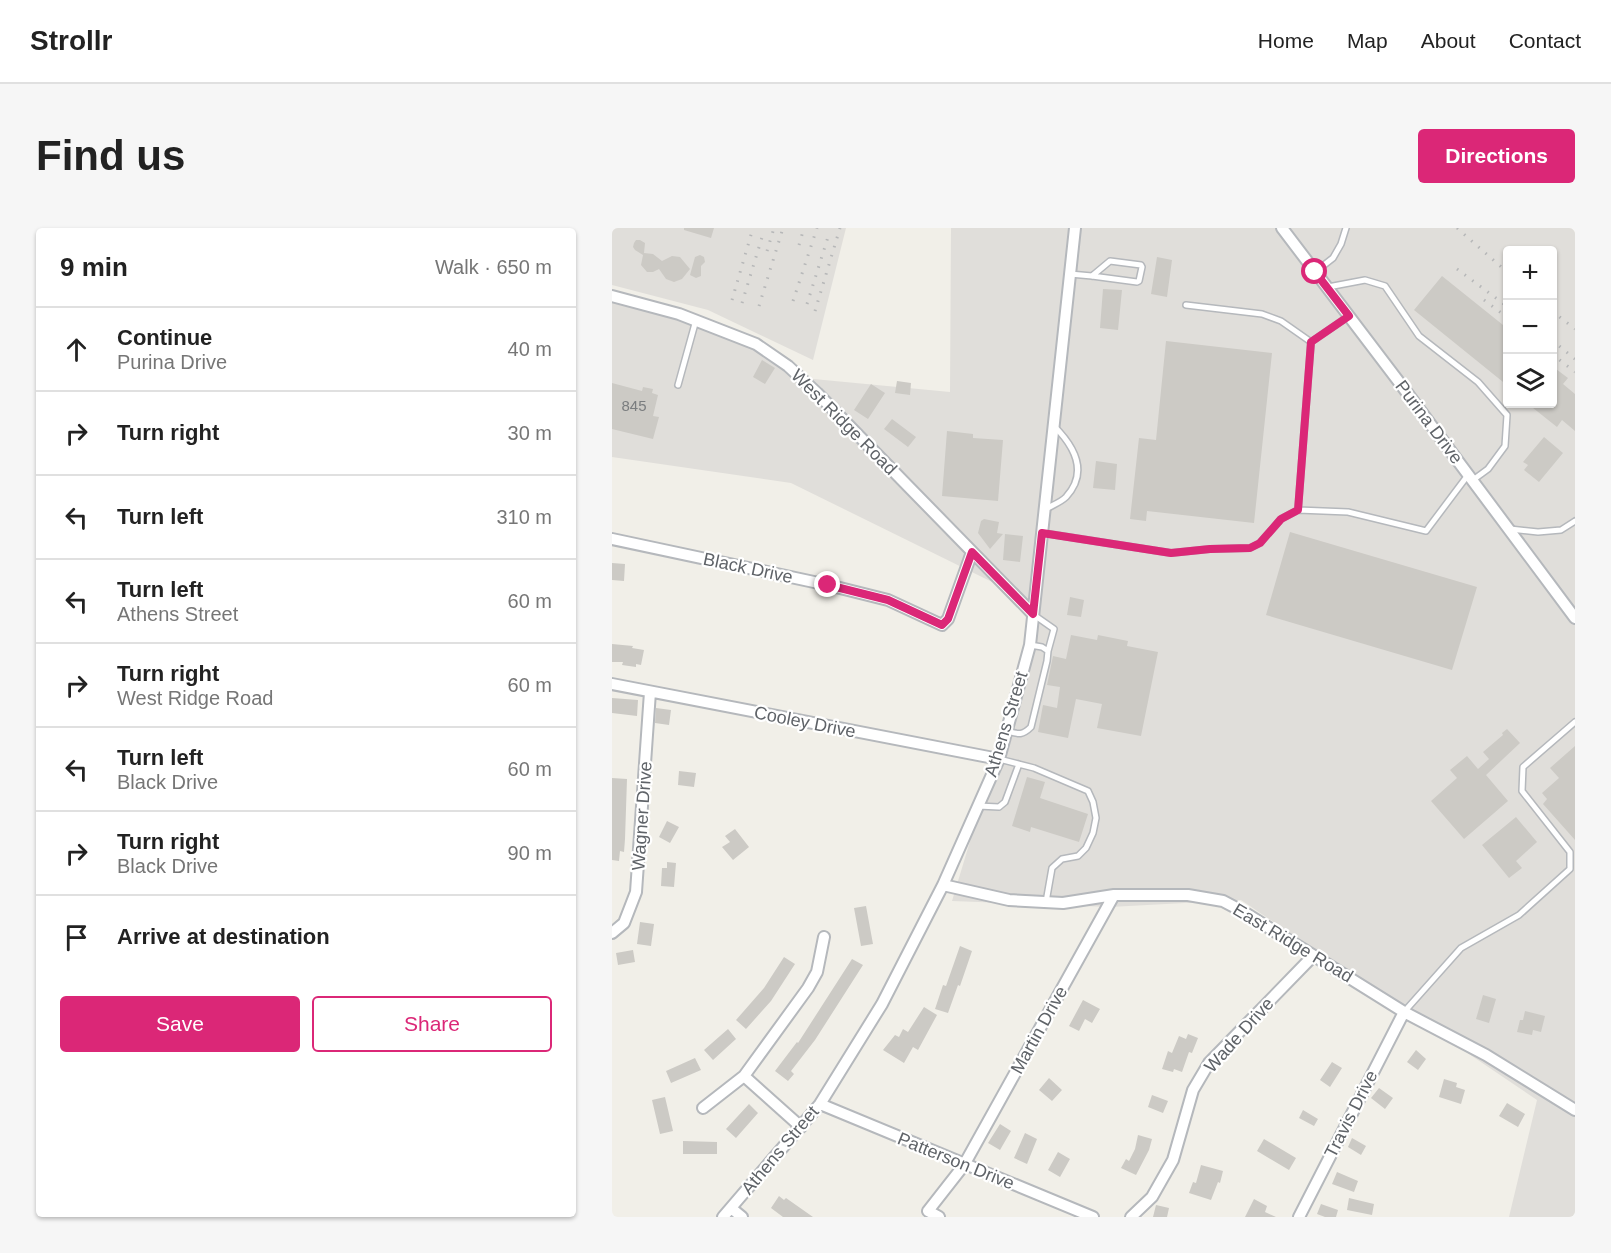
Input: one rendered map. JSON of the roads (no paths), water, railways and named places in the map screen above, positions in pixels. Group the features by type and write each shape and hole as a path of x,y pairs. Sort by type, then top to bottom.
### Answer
{"street":[{"name":"Athens Street","path":"723,1217 820,1104 882,1004 944,885 999,759 1030,645 1075,228"},
{"name":"Purina Drive","path":"1282,228 1575,618"},
{"name":"West Ridge Road","path":"612,296 696,320 756,344 788,366 1033,614"},
{"name":"Black Drive","path":"612,539 888,600 942,625 948,619 972,552"},
{"name":"Cooley Drive","path":"612,684 999,759"},
{"name":"Wagner Drive","path":"612,933 624,923 636,892 650,692"},
{"name":"East Ridge Road","path":"944,885 1009,900 1063,903 1114,895 1188,895 1223,901 1404,1012 1486,1055 1575,1110"},
{"name":"Martin Drive","path":"939,1217 928,1211 964,1165 1114,895"},
{"path":"703,1108 744,1076 808,988 817,972 824,937"},
{"name":"Wade Drive","path":"1131,1217 1152,1197 1173,1160 1193,1090 1209,1063 1313,956"},
{"name":"Travis Drive","path":"1299,1217 1404,1012"},
{"path":"744,1076 801,1127"},
{"name":"Patterson Drive","path":"820,1104 1089,1216"},
{"path":"730,1208 742,1217"}],"lane":[{"path":"1315,272 1334,258 1346,228"},
{"path":"1070,274 1137,282 1142,267 1110,261 1092,276"},
{"path":"1042,533 1171,553 1250,548 1260,543 1281,519 1298,510 1348,512 1426,531 1471,478 1488,469 1505,446 1507,416 1478,382 1419,336 1385,286 1365,280 1327,287"},
{"path":"1186,305 1262,314 1281,321 1311,342"},
{"path":"1311,342 1349,316"},
{"path":"678,385 696,320"},
{"path":"1298,510 1311,342"},
{"path":"1044,510 1066,496 1075,483 1078,467 1072,447 1053,425"},
{"path":"1509,529 1538,532 1561,530 1575,521"},
{"path":"1006,731 1018,734 1031,727 1047,661 1054,629 1033,614"},
{"path":"1030,645 1042,647 1048,651"},
{"path":"1404,1012 1461,948 1519,915 1570,869 1570,852 1522,791 1523,767 1575,722"},
{"path":"999,759 1034,768 1088,790 1096,818 1093,833 1086,848 1078,856 1062,859 1052,868 1046,902"},
{"path":"978,806 999,807 1005,802 1019,764"}],"railway":[{"path":"732,300 753,228"},
{"path":"767,251 774,228"},
{"path":"759,306 783,228"},
{"path":"799,245 804,228"},
{"path":"793,301 817,228"},
{"path":"815,311 840,228"},
{"path":"1457,228 1503,269"},
{"path":"742,303 763,234"},
{"path":"807,304 828,237"},
{"path":"1457,269 1503,303"},
{"path":"1484,300 1503,314"},
{"path":"1557,315 1575,329"},
{"path":"1557,344 1575,359"},
{"path":"1557,358 1575,372"}]}
